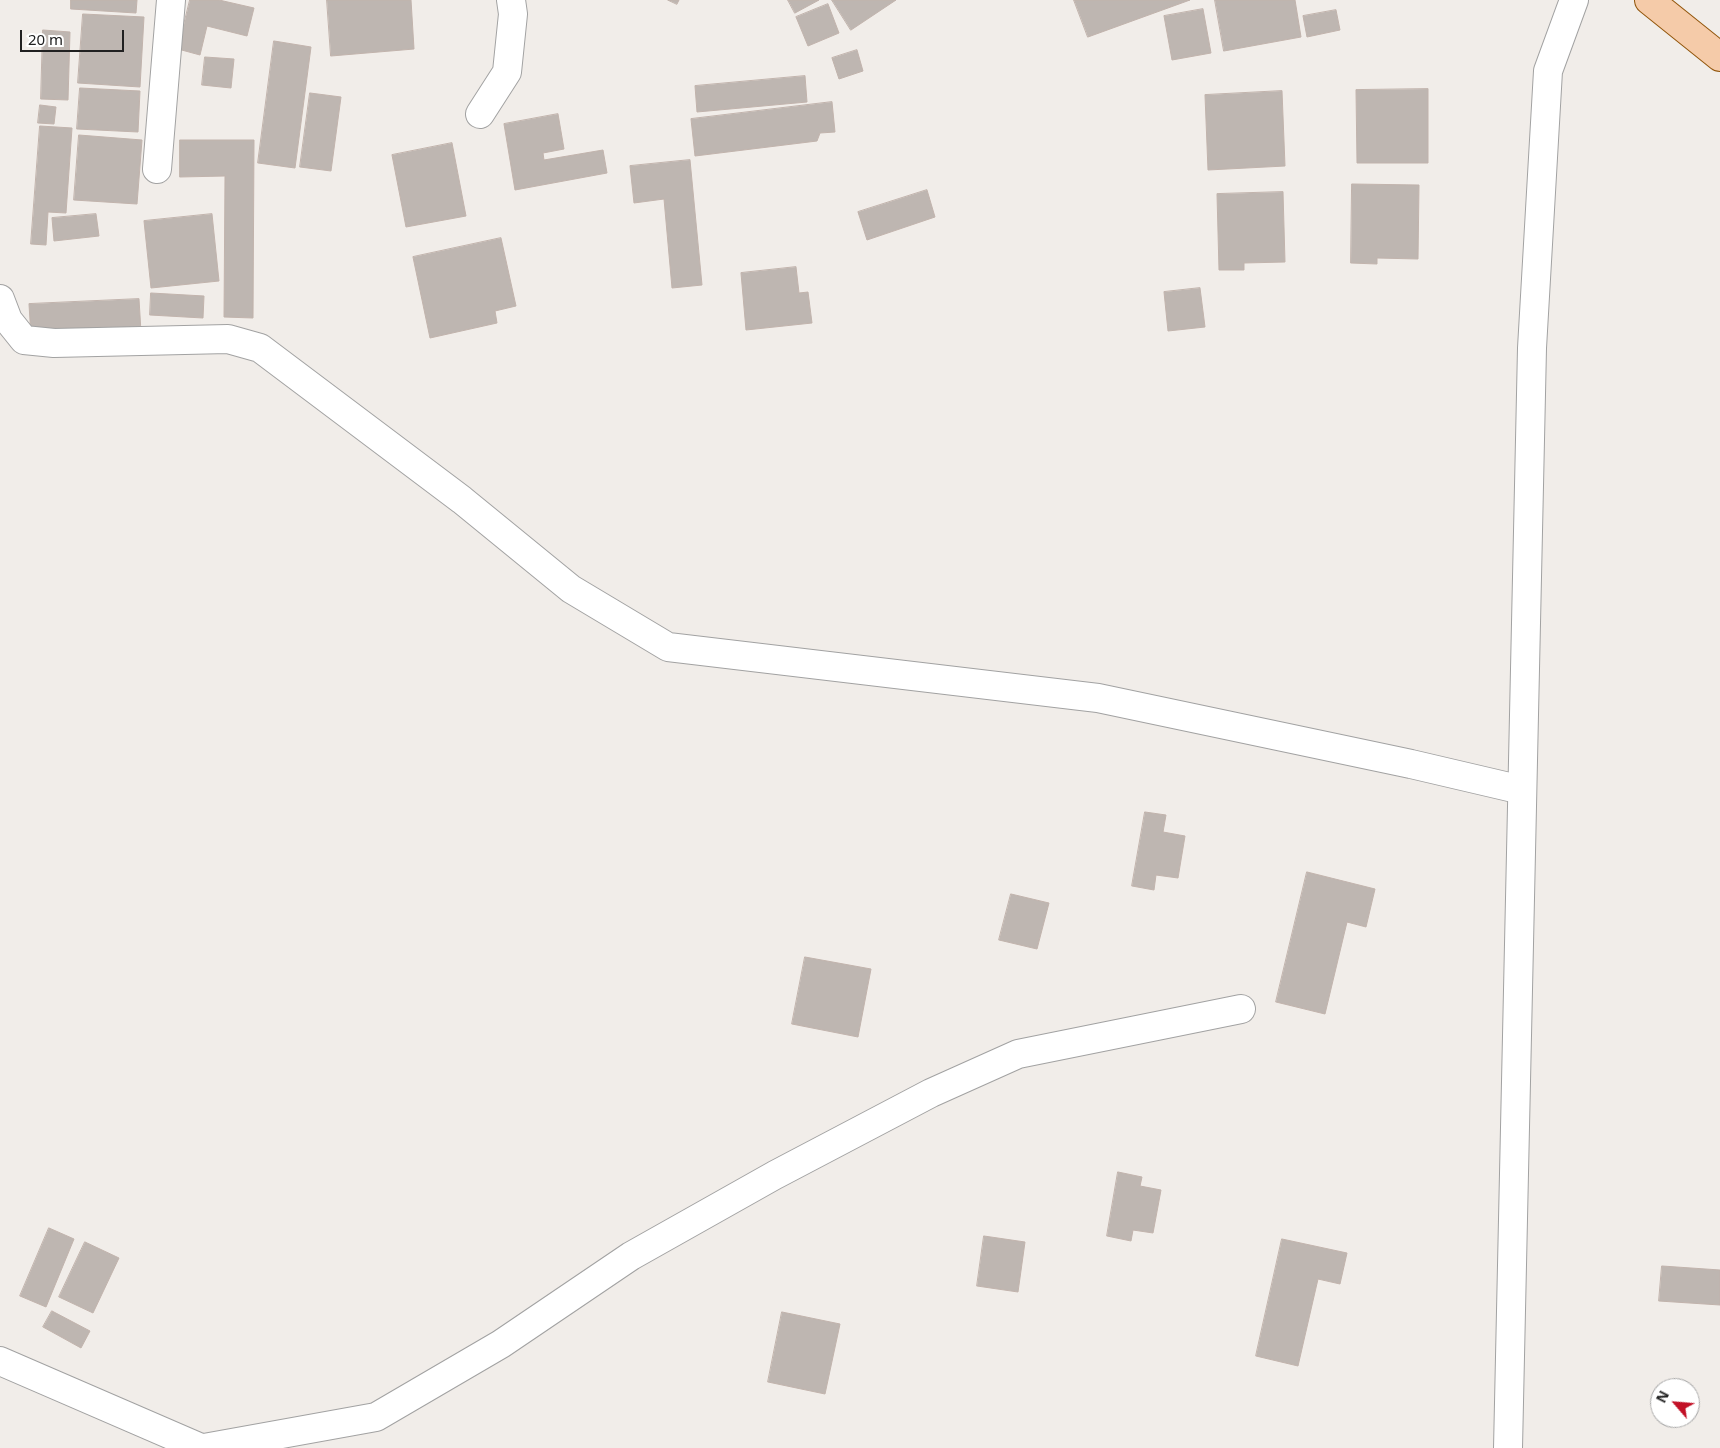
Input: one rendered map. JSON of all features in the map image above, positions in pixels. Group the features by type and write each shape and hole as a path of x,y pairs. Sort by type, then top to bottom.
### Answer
{"main road":[{"path":"1649,0 1720,58"}],"street":[{"path":"157,169 171,0"},
{"path":"480,114 507,72 513,14 511,0"},
{"path":"1508,1448 1532,348 1548,72 1574,0"},
{"path":"0,299 8,320 24,340 54,343 228,339 260,348 462,500 571,589 668,647 1098,698 1411,764 1522,790"},
{"path":"0,1361 203,1448 376,1417 501,1344 631,1256 775,1175 931,1092 1018,1054 1241,1009"}],"building":[{"path":"71,0 137,0 136,13 71,9"},
{"path":"190,0 219,0 254,8 247,36 207,26 200,55 178,49"},
{"path":"327,0 411,0 414,49 331,56"},
{"path":"668,0 679,0 677,4"},
{"path":"788,0 819,0 795,13"},
{"path":"832,0 896,0 851,30"},
{"path":"1074,0 1190,0 1088,37"},
{"path":"1215,0 1295,0 1301,37 1224,51"},
{"path":"828,4 839,33 808,46 796,17"},
{"path":"1203,9 1211,53 1172,60 1164,16"},
{"path":"1336,10 1340,30 1307,37 1303,16"},
{"path":"83,14 144,17 140,87 78,83"},
{"path":"43,30 70,32 68,100 41,99"},
{"path":"274,41 311,47 295,168 258,163"},
{"path":"857,50 863,71 839,79 832,58"},
{"path":"205,57 234,59 231,88 202,85"},
{"path":"805,76 807,102 697,112 695,86"},
{"path":"80,88 140,91 138,132 77,129"},
{"path":"1428,89 1428,163 1357,163 1356,90"},
{"path":"1282,91 1285,166 1208,170 1205,95"},
{"path":"310,93 341,97 331,171 300,167"},
{"path":"832,102 835,132 820,133 817,141 695,156 691,119"},
{"path":"40,105 56,107 54,124 38,123"},
{"path":"558,114 564,149 543,153 544,160 603,150 607,173 515,190 504,124"},
{"path":"40,126 72,128 66,213 48,212 46,245 31,244"},
{"path":"79,135 142,140 137,204 74,200"},
{"path":"180,140 254,140 253,318 224,317 225,176 180,177"},
{"path":"452,143 466,216 406,227 392,155"},
{"path":"690,160 702,285 672,288 664,199 634,203 630,166"},
{"path":"1352,184 1419,185 1418,259 1377,258 1377,264 1351,263"},
{"path":"927,190 935,217 867,240 858,212"},
{"path":"1283,192 1285,262 1244,263 1244,270 1219,270 1217,194"},
{"path":"96,214 99,236 54,241 52,218"},
{"path":"212,214 219,281 151,288 144,221"},
{"path":"501,238 516,306 495,311 497,323 430,338 413,257"},
{"path":"796,267 799,293 808,292 812,323 746,330 741,273"},
{"path":"1200,288 1205,327 1168,331 1164,292"},
{"path":"151,293 204,296 203,318 150,315"},
{"path":"139,299 141,332 31,337 29,304"},
{"path":"1145,812 1166,815 1163,832 1185,836 1178,878 1156,875 1154,890 1132,886"},
{"path":"1307,872 1375,889 1366,927 1347,922 1325,1014 1276,1002"},
{"path":"1011,894 1049,903 1037,949 999,940"},
{"path":"805,957 871,969 858,1037 792,1024"},
{"path":"1118,1172 1142,1177 1140,1186 1161,1190 1153,1233 1133,1230 1131,1241 1107,1236"},
{"path":"49,1228 74,1239 46,1307 20,1296"},
{"path":"984,1236 1025,1242 1018,1292 977,1286"},
{"path":"1282,1239 1347,1253 1340,1284 1318,1279 1298,1366 1256,1356"},
{"path":"85,1242 119,1258 93,1313 59,1297"},
{"path":"1662,1266 1720,1270 1720,1305 1659,1301"},
{"path":"52,1311 90,1331 81,1348 43,1327"},
{"path":"782,1312 840,1324 825,1394 768,1382"}]}
